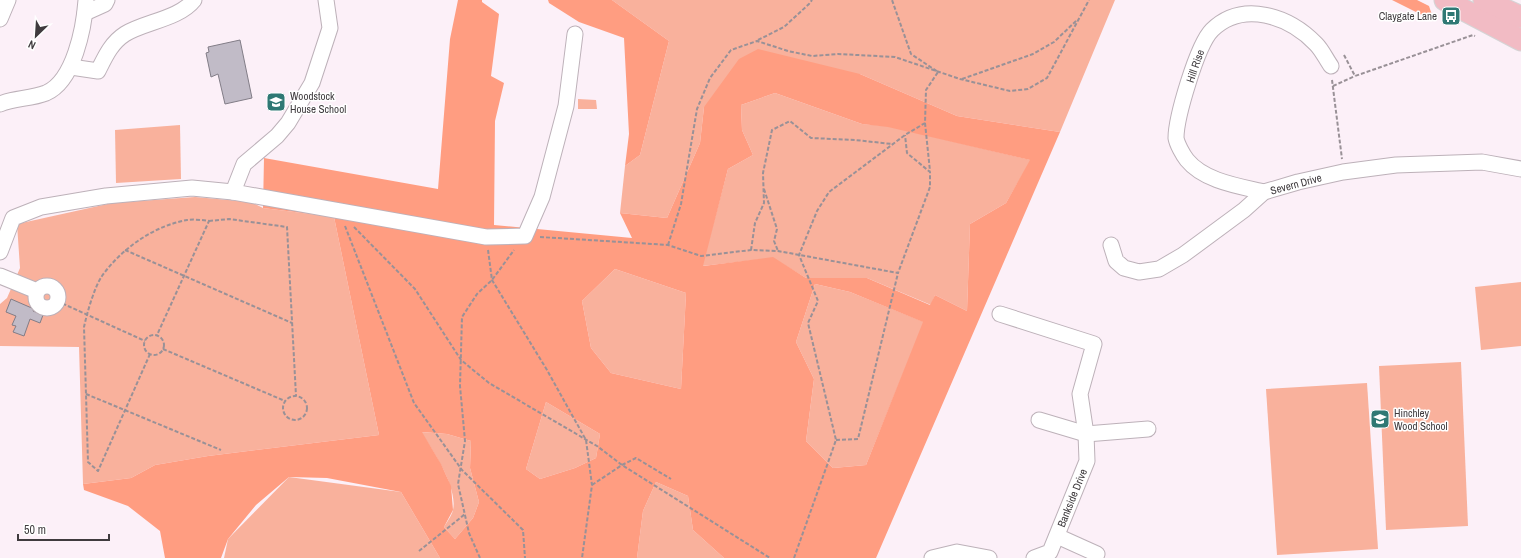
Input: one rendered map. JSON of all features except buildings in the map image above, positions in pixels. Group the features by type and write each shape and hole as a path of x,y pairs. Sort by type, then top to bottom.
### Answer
{"highway":[{"path":"1445,0 1521,40"},
{"path":"1484,0 1521,17"}],"street":[{"path":"0,19 8,0"},
{"path":"0,104 45,93 59,84 71,67 86,7 105,4 108,0"},
{"path":"71,67 98,71 110,47 125,34 174,13 194,0"},
{"path":"234,192 244,164 277,136 288,123 312,83 330,28 326,0"},
{"name":"Hill Rise","path":"1264,192 1207,176 1187,160 1176,140 1177,125 1199,49 1212,30 1227,19 1248,12 1273,15 1299,29 1317,44 1331,66"},
{"path":"0,252 13,218 41,207 106,196 192,188 234,192 486,237 525,236 542,197 566,106 575,34"},
{"name":"Severn Drive","path":"1111,245 1116,261 1124,268 1139,272 1159,269 1202,241 1244,210 1264,192 1298,182 1343,172 1396,165 1482,162 1521,169"},
{"path":"0,276 37,291 46,286 52,287 57,292 57,301"},
{"path":"1000,314 1094,344 1080,394 1086,434"},
{"path":"1040,420 1086,434 1148,429"},
{"name":"Bankside Drive","path":"1034,558 1050,552 1057,536 1087,461 1086,434"},
{"name":"Bankside Drive","path":"1057,536 1097,554"},
{"path":"932,558 957,552 989,558"}],"path":[{"path":"668,245 681,204 697,109 710,78 731,50 784,27 810,4 812,0"},
{"path":"892,0 911,54 938,72"},
{"path":"757,40 788,51 812,56 838,54 895,57 960,79 1010,91 1028,89 1047,78 1089,0"},
{"path":"960,79 1033,54 1054,42 1079,18"},
{"path":"1333,86 1355,76 1473,35 1480,38"},
{"path":"1344,54 1355,76"},
{"path":"1331,66 1343,172"},
{"path":"836,440 858,439 898,273 930,187 925,123 926,90 938,72"},
{"path":"751,250 755,223 764,203 763,174 772,130 790,121 811,138 855,140 893,144"},
{"path":"794,558 836,440 808,323 818,301 799,255 817,211 829,192 905,135 925,123"},
{"path":"905,135 907,152 930,172"},
{"path":"764,188 777,229 774,241 778,251"},
{"path":"340,212 415,289 461,360 489,383 586,440 770,558"},
{"path":"340,212 414,404 461,468 523,530 525,558"},
{"path":"150,354 98,471 88,462 84,327 86,315 102,277 124,250 162,227 189,220 209,221 228,219 287,227 296,396"},
{"path":"157,335 182,276 209,221"},
{"path":"480,558 469,533 458,484 465,440 460,386 462,317 477,294 492,280 525,236 668,245 701,256 751,250 778,251 898,273"},
{"path":"486,237 492,280 547,370 586,440 592,485 582,558"},
{"path":"124,250 292,323"},
{"path":"57,301 145,341"},
{"path":"150,354 145,348 145,341 150,336 157,335 163,340 163,349"},
{"path":"150,354 157,354 163,349"},
{"path":"163,349 285,401"},
{"path":"86,394 221,450"},
{"path":"292,396 303,398 307,404 307,412 302,418 294,420 287,416 283,409 285,401 292,396"},
{"path":"592,485 622,464 636,458 671,478"},
{"path":"419,551 465,514"}],"shaded area":[{"path":"458,0 482,0 482,2 499,14 491,76 504,83 495,121 494,225 632,238 620,213 667,218 700,143 704,107 739,59 758,49 860,74 957,116 1060,132 876,558 724,558 693,530 688,496 656,482 643,511 637,558 440,558 401,492 327,478 289,477 256,505 228,539 221,558 165,558 160,531 128,506 84,490 83,484 131,478 155,465 208,456 379,435 334,217 263,208 264,158 438,189 450,39","holes":["775,93 862,124 888,127 1030,160 1006,203 970,224 967,311 935,295 930,305 867,278 806,278 773,257 703,266 728,169 753,155 742,130 741,105","615,269 686,293 681,389 611,373 591,348 582,301","815,284 850,292 923,322 866,465 833,468 806,441 814,379 796,342","546,402 600,434 596,458 575,468 540,479 526,469","422,432 447,434 471,441 470,468 479,502 473,518 455,539 444,527 453,510 451,486 441,464"]},
{"path":"548,0 612,0 669,41 640,155 625,166 629,134 624,38 579,22 549,3"},
{"path":"612,0 1115,0 1060,132 957,116 860,74 704,107 700,143 667,218 620,213 625,166 640,155 669,41"},
{"path":"1392,0 1417,0 1429,6 1434,21"},
{"path":"775,93 862,124 888,126 1031,160 1006,203 970,224 967,311 935,295 931,305 867,278 806,278 773,258 702,266 728,169 753,155 742,130 741,105"},
{"path":"578,99 596,100 597,109 578,109"},
{"path":"180,125 181,179 116,183 115,130"},
{"path":"195,197 251,202 263,208 334,217 379,435 208,456 155,465 131,478 83,484 79,347 0,346 0,304 7,298 20,268 17,224 112,203"},
{"path":"615,269 686,293 681,389 611,373 591,348 582,301"},
{"path":"1521,282 1521,346 1481,350 1475,287"},
{"path":"815,284 850,292 924,322 866,465 833,468 806,441 814,379 796,342"},
{"path":"1461,362 1468,526 1386,530 1379,366"},
{"path":"1367,383 1378,549 1277,555 1266,389"},
{"path":"546,402 600,434 596,458 575,468 540,479 526,469"},
{"path":"421,432 447,434 471,441 470,468 479,502 473,518 455,539 444,527 453,510 454,501 452,491 432,449"},
{"path":"289,477 401,492 440,558 224,558 228,539"},
{"path":"656,482 688,496 693,530 724,558 637,558 643,511"}],"place":[{"name":"Claygate Lane","path":"1451,16"},
{"name":"Woodstock House School","path":"276,102"},
{"name":"Hinchley Wood School","path":"1380,419"}]}
